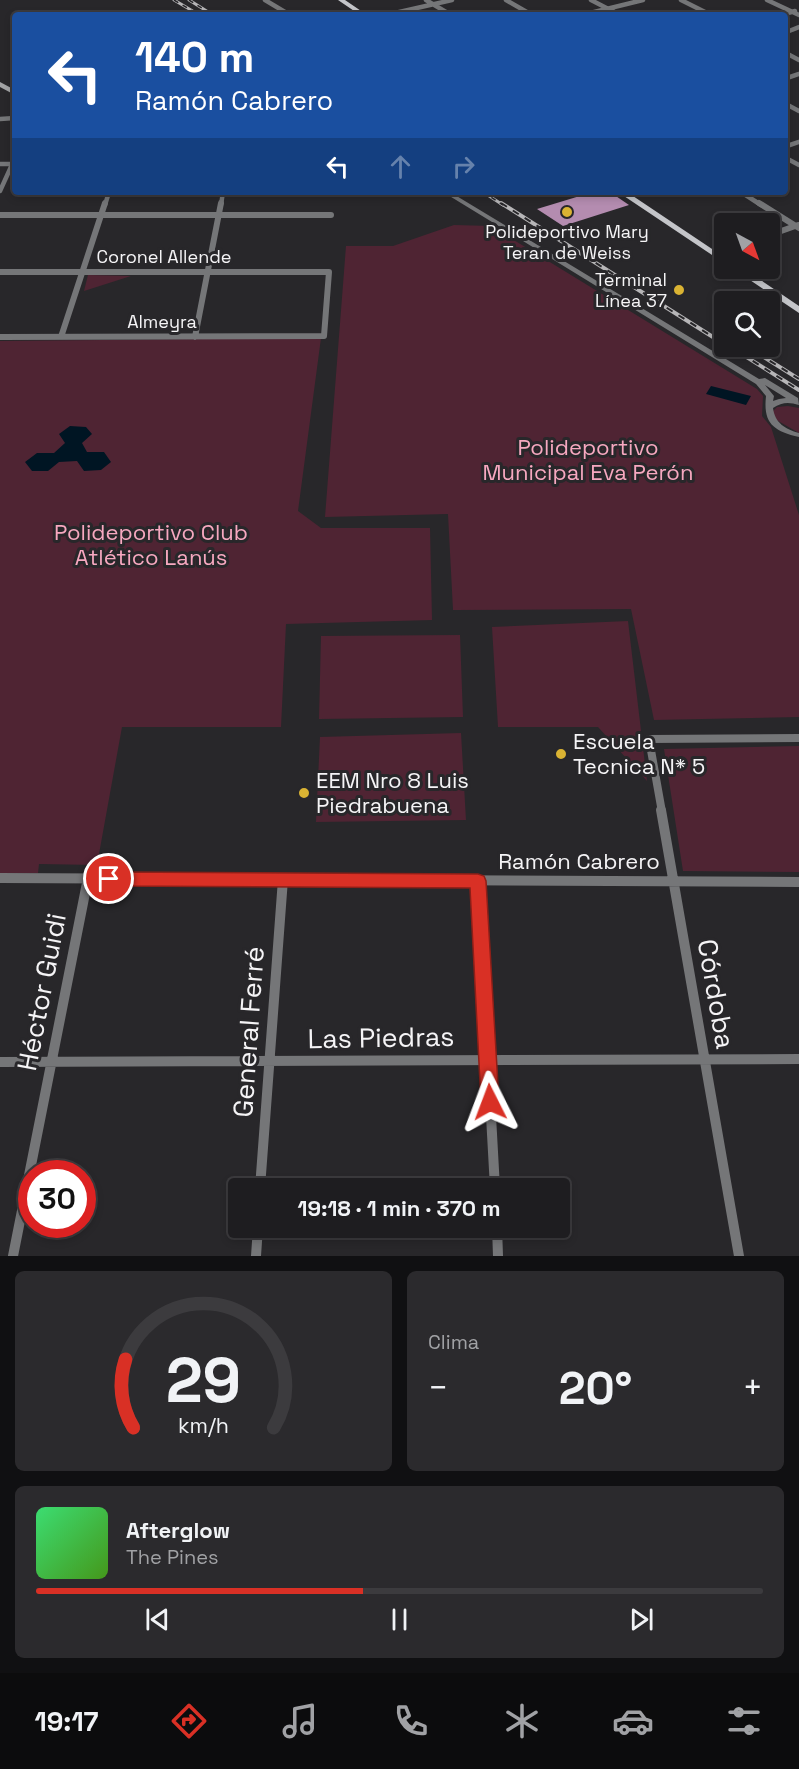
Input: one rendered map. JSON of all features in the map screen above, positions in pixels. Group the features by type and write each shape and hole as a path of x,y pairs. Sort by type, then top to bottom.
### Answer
{"main road":[{"path":"331,0 349,12"},
{"path":"341,0 359,12"},
{"path":"627,195 714,249"},
{"path":"639,195 714,248"},
{"path":"752,279 799,310"},
{"path":"764,279 799,302"}],"street":[{"path":"265,0 285,12"},
{"path":"426,0 446,12"},
{"path":"399,12 452,0"},
{"path":"506,0 527,12"},
{"path":"591,0 613,12"},
{"path":"617,12 620,0"},
{"path":"595,12 643,0"},
{"path":"681,0 705,12"},
{"path":"767,0 799,15"},
{"path":"788,13 799,10"},
{"path":"0,191 12,168"},
{"path":"61,337 108,195"},
{"path":"195,337 222,195"},
{"path":"451,195 759,382 769,393 768,408 771,420 790,433 799,435"},
{"path":"461,195 797,401"},
{"path":"746,195 798,226"},
{"path":"0,215 331,215"},
{"path":"780,232 798,226"},
{"name":"Coronel Allende","path":"0,272 329,272 324,336"},
{"name":"Almeyra","path":"0,337 324,336"},
{"path":"768,408 778,401 797,401"},
{"name":"Córdoba","path":"739,1256 649,739 799,738"},
{"name":"Ramón Cabrero","path":"0,878 799,882"},
{"name":"Héctor Guidi","path":"13,1256 88,878"},
{"name":"General Ferré","path":"261,1178 283,879"},
{"path":"478,881 494,1178"},
{"name":"Las Piedras","path":"0,1062 799,1059"},
{"path":"255,1256 257,1238"},
{"path":"497,1238 498,1256"}],"green space":[{"name":"Polideportivo Municipal Eva Perón","path":"454,225 491,226 757,389 763,396 762,416 771,427 799,515 799,717 654,720 631,609 453,610 448,514 325,517 346,246 393,246"},
{"path":"88,275 131,276 84,291"},
{"name":"Polideportivo Club Atlético Lanús","path":"321,338 298,511 321,528 430,528 432,620 286,624 281,727 122,727 97,865 39,864 38,873 0,873 0,341"},
{"path":"777,407 799,408 799,433 773,418 772,412"},
{"path":"628,621 647,781 598,727 498,727 492,627"},
{"path":"460,635 463,717 319,719 321,636"},
{"path":"461,733 466,820 316,822 320,737"},
{"path":"799,746 799,872 683,871 664,749"}],"water":[{"path":"711,386 751,396 746,405 706,394"},
{"path":"70,426 86,427 92,434 82,443 87,452 104,452 111,462 101,470 84,471 77,461 59,462 48,471 32,471 25,462 37,453 54,453 65,443 59,434"}],"building":[{"path":"583,195 614,195 629,205 563,226 537,209"}],"railway":[{"path":"174,0 194,12"},
{"path":"189,0 208,12"},
{"path":"488,195 503,205"},
{"path":"501,203 714,338"},
{"path":"746,357 799,390"},
{"path":"764,357 799,379"}],"place":[{"name":"Polideportivo Mary Teran de Weiss","path":"567,212"},
{"name":"Terminal Línea 37","path":"679,290"},
{"name":"Escuela Tecnica N* 5","path":"561,754"},
{"name":"EEM Nro 8 Luis Piedrabuena","path":"304,793"}],"route":[{"path":"109,879 478,881 490,1102"}]}
